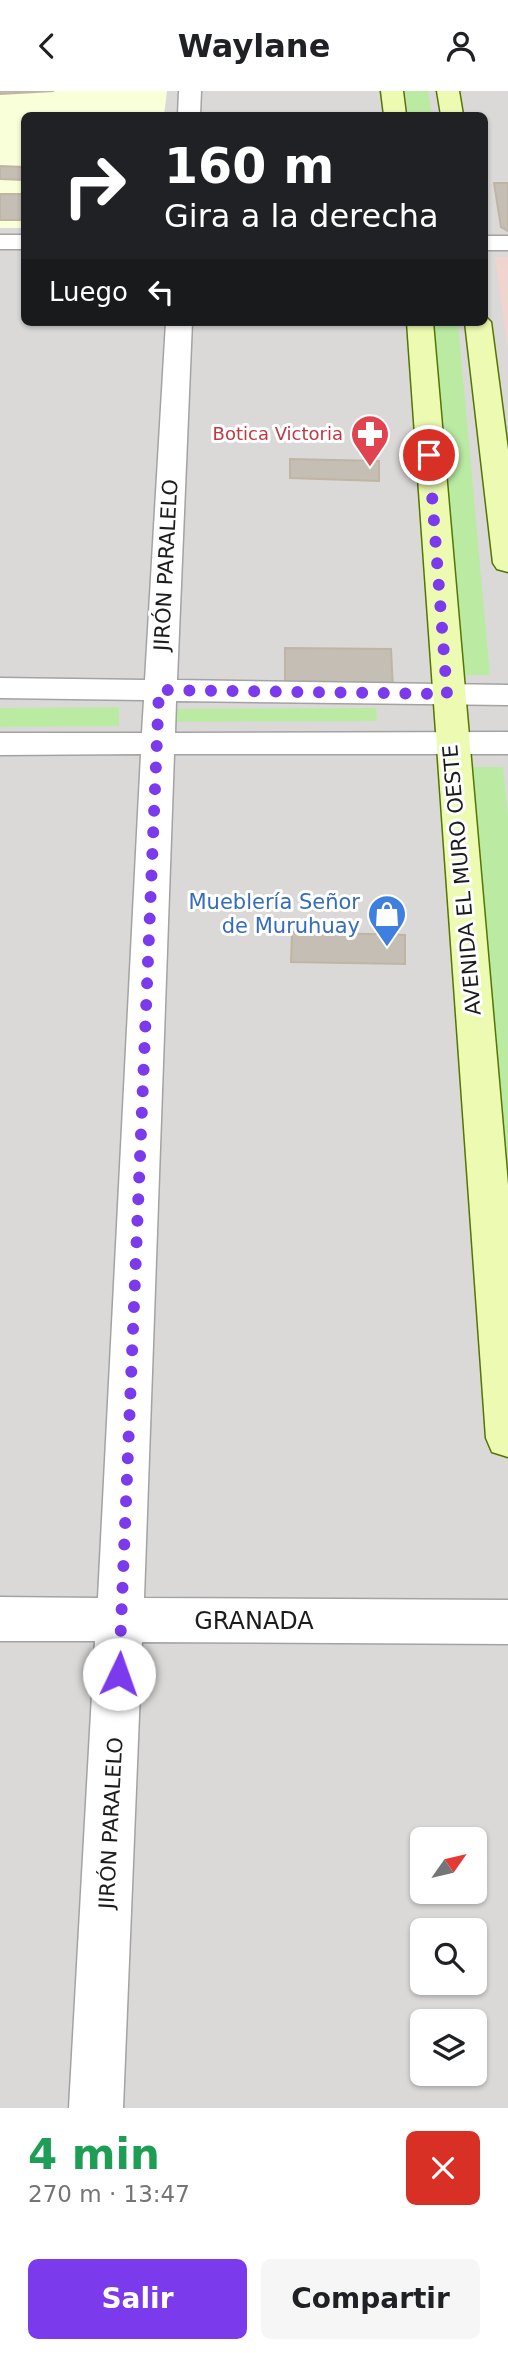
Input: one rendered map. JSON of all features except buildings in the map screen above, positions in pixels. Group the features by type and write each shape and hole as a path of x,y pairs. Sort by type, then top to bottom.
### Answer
{"main road":[{"path":"392,91 396,112"},
{"path":"448,91 452,112"},
{"name":"AVENIDA EL MURO OESTE","path":"420,326 447,694 508,1438"},
{"path":"478,326 508,563"}],"street":[{"path":"189,112 190,91"},
{"path":"0,242 21,242"},
{"path":"488,243 508,243"},
{"name":"JIRÓN PARALELO","path":"96,2108 122,1620 159,690 179,326"},
{"path":"0,688 508,695"},
{"path":"0,744 508,743"},
{"name":"GRANADA","path":"0,1619 508,1622"}],"shaded area":[{"path":"0,91 508,91 508,2108 0,2108"},
{"path":"0,91 167,91 164,112 21,112 21,228 0,228"},
{"path":"495,257 508,257 508,350"}],"green space":[{"path":"405,91 428,91 432,112 408,112"},
{"path":"434,326 458,326 490,675 460,675"},
{"path":"119,707 119,726 0,727 0,708"},
{"path":"376,708 377,721 177,722 177,709"},
{"path":"469,767 503,767 508,816 508,1167"}],"place":[{"name":"Botica Victoria","path":"370,468"},
{"name":"Mueblería Señor de Muruhuay","path":"387,948"}],"route":[{"path":"119,1674 159,690 447,694 429,455"}]}
